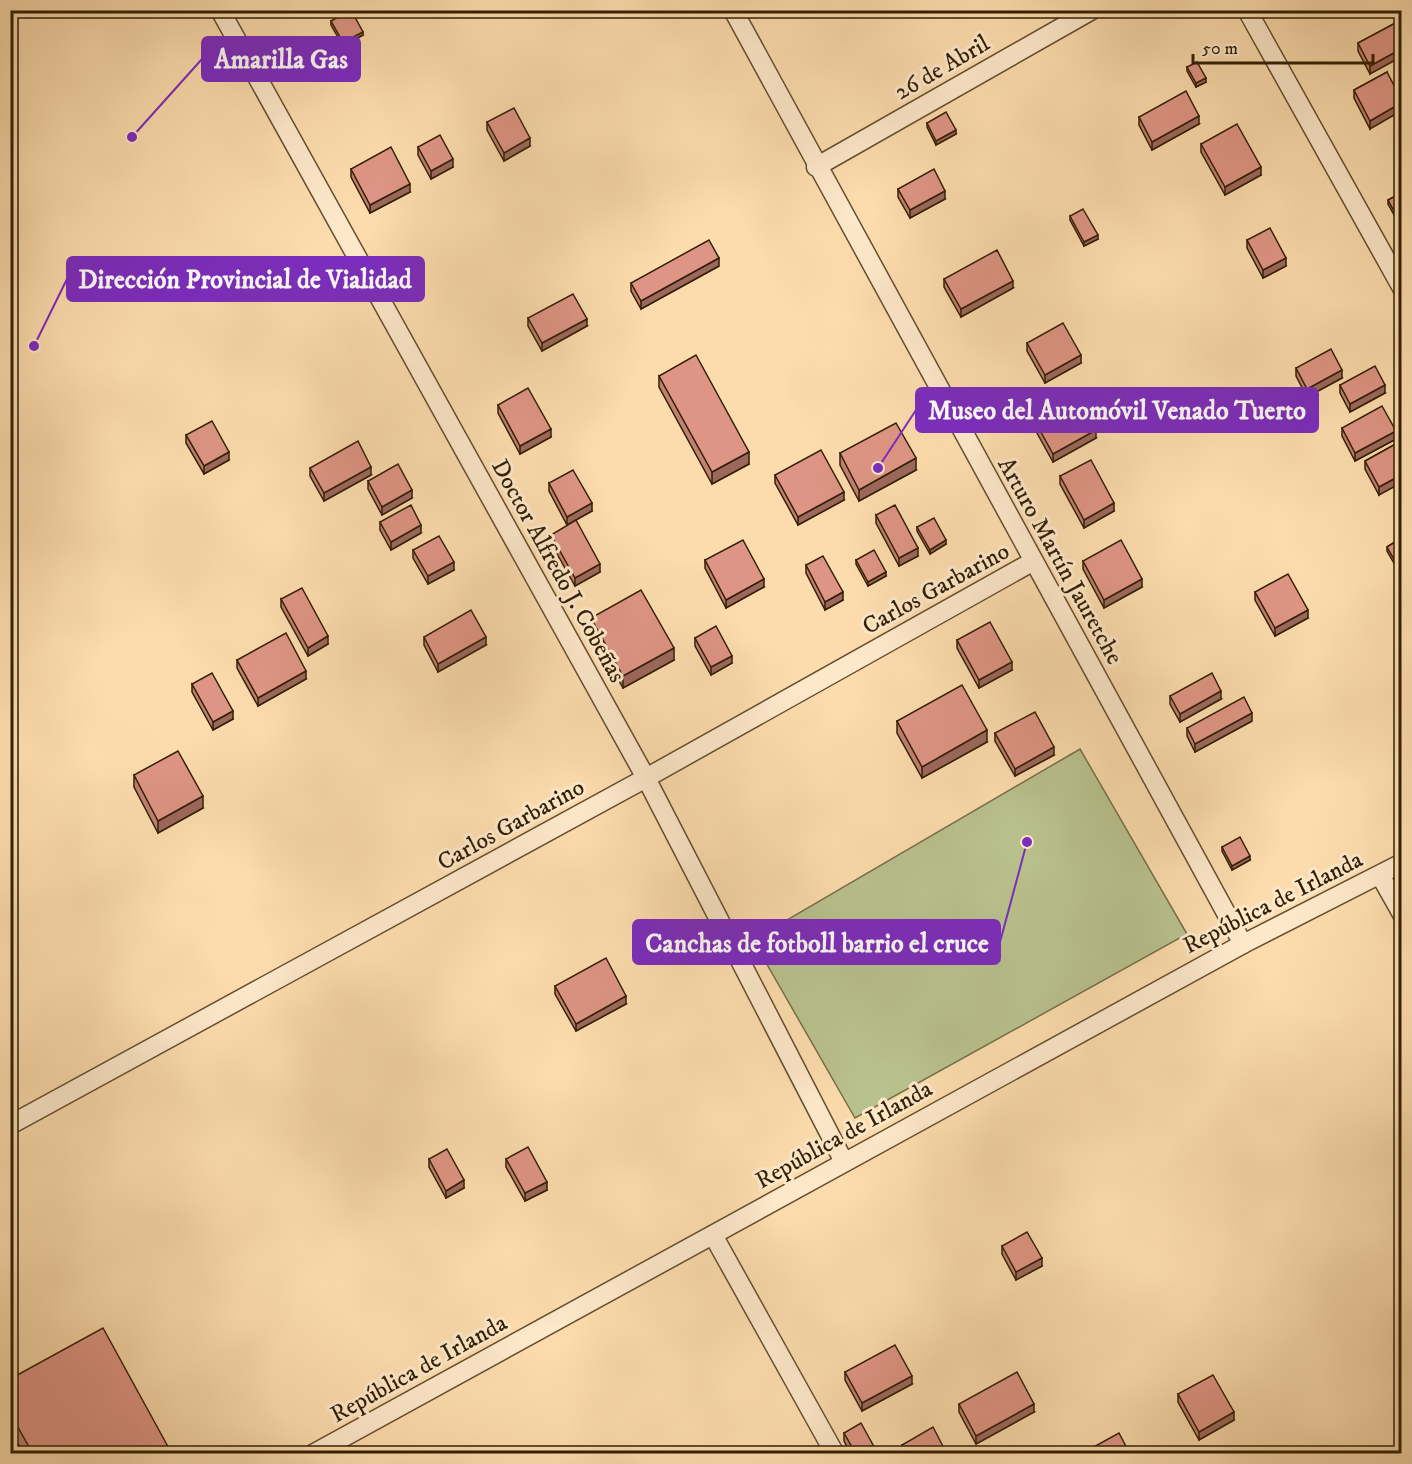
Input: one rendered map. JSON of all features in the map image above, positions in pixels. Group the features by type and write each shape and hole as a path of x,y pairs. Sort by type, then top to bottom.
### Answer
{"street":[{"name":"Doctor Alfredo J. Cobeñas","path":"220,10 646,778 844,1161"},
{"name":"Arturo Martín Jauretche","path":"732,10 1243,944"},
{"name":"26 de Abril","path":"816,167 1092,10"},
{"path":"1246,10 1401,288"},
{"name":"Carlos Garbarino","path":"10,1125 646,778 1032,562"},
{"name":"República de Irlanda","path":"313,1454 1243,944 1401,863"},
{"path":"1380,875 1401,914"},
{"path":"713,1235 835,1454"}],"green space":[{"path":"1080,749 1187,934 855,1118 753,940"}],"building":[{"path":"350,10 363,32 343,42 331,21"},
{"path":"1401,20 1401,49 1370,66 1358,43"},
{"path":"1197,62 1206,78 1196,83 1187,67"},
{"path":"1387,72 1401,103 1370,121 1354,90"},
{"path":"1186,91 1199,116 1152,142 1139,117"},
{"path":"514,108 530,138 504,153 487,122"},
{"path":"946,112 956,130 936,141 927,123"},
{"path":"1237,124 1261,167 1225,187 1201,144"},
{"path":"440,135 453,159 431,171 418,147"},
{"path":"391,147 410,184 370,205 351,169"},
{"path":"934,169 945,191 910,210 898,189"},
{"path":"1401,193 1401,219 1399,220 1388,200"},
{"path":"1083,209 1098,235 1084,242 1070,216"},
{"path":"1270,228 1286,258 1263,270 1247,240"},
{"path":"709,240 719,258 641,301 631,283"},
{"path":"997,250 1013,281 961,309 944,279"},
{"path":"573,294 587,319 542,343 528,318"},
{"path":"1063,323 1081,355 1045,375 1027,343"},
{"path":"1331,349 1342,370 1307,389 1296,368"},
{"path":"696,355 749,452 712,472 659,376"},
{"path":"1375,366 1385,385 1350,404 1340,385"},
{"path":"528,388 551,429 520,446 498,405"},
{"path":"1080,401 1096,430 1053,454 1037,425"},
{"path":"1382,406 1396,431 1355,453 1342,428"},
{"path":"212,421 229,452 204,466 186,435"},
{"path":"896,423 916,458 859,490 840,453"},
{"path":"358,441 371,467 324,493 310,468"},
{"path":"1401,441 1401,475 1379,487 1365,461"},
{"path":"821,450 844,492 798,517 775,475"},
{"path":"1091,460 1114,503 1084,520 1060,476"},
{"path":"398,464 412,490 382,507 368,481"},
{"path":"573,470 592,503 567,517 549,483"},
{"path":"411,505 421,525 391,542 380,522"},
{"path":"895,505 918,548 899,558 876,515"},
{"path":"934,518 946,540 930,550 917,527"},
{"path":"576,520 600,564 575,578 551,535"},
{"path":"439,536 454,562 428,576 413,550"},
{"path":"1401,538 1401,557 1395,561 1387,547"},
{"path":"743,540 764,579 726,600 705,560"},
{"path":"1121,540 1142,579 1104,600 1083,561"},
{"path":"874,550 886,572 868,582 856,560"},
{"path":"823,556 843,592 825,602 806,565"},
{"path":"1288,574 1308,610 1275,628 1255,592"},
{"path":"302,588 328,636 308,648 281,599"},
{"path":"641,590 674,648 623,676 591,618"},
{"path":"471,610 486,637 438,664 424,637"},
{"path":"990,622 1012,662 979,680 957,640"},
{"path":"716,626 732,656 711,667 695,638"},
{"path":"286,633 306,671 258,698 237,660"},
{"path":"212,673 233,711 213,722 192,684"},
{"path":"1212,673 1221,691 1180,714 1170,696"},
{"path":"962,685 987,730 922,767 897,721"},
{"path":"1244,697 1252,713 1195,744 1187,728"},
{"path":"1035,712 1054,747 1015,769 995,733"},
{"path":"178,751 203,796 158,821 134,775"},
{"path":"1240,837 1250,856 1232,866 1222,847"},
{"path":"606,958 626,996 576,1024 555,986"},
{"path":"528,1147 547,1182 525,1193 506,1159"},
{"path":"447,1149 464,1180 446,1191 429,1159"},
{"path":"1027,1232 1042,1258 1016,1272 1002,1246"},
{"path":"103,1328 172,1454 33,1454 10,1413 10,1379"},
{"path":"895,1345 912,1376 862,1403 845,1372"},
{"path":"1017,1372 1034,1404 976,1436 959,1404"},
{"path":"1213,1375 1234,1412 1199,1432 1178,1394"},
{"path":"861,1423 878,1454 856,1454 844,1433"},
{"path":"933,1427 947,1454 907,1454 902,1445"},
{"path":"1119,1433 1130,1454 1090,1454 1088,1450"}],"place":[{"name":"Amarilla Gas","path":"132,137"},
{"name":"Dirección Provincial de Vialidad","path":"34,346"},
{"name":"Museo del Automóvil Venado Tuerto","path":"878,468"},
{"name":"Canchas de fotboll barrio el cruce","path":"1027,842"}]}
